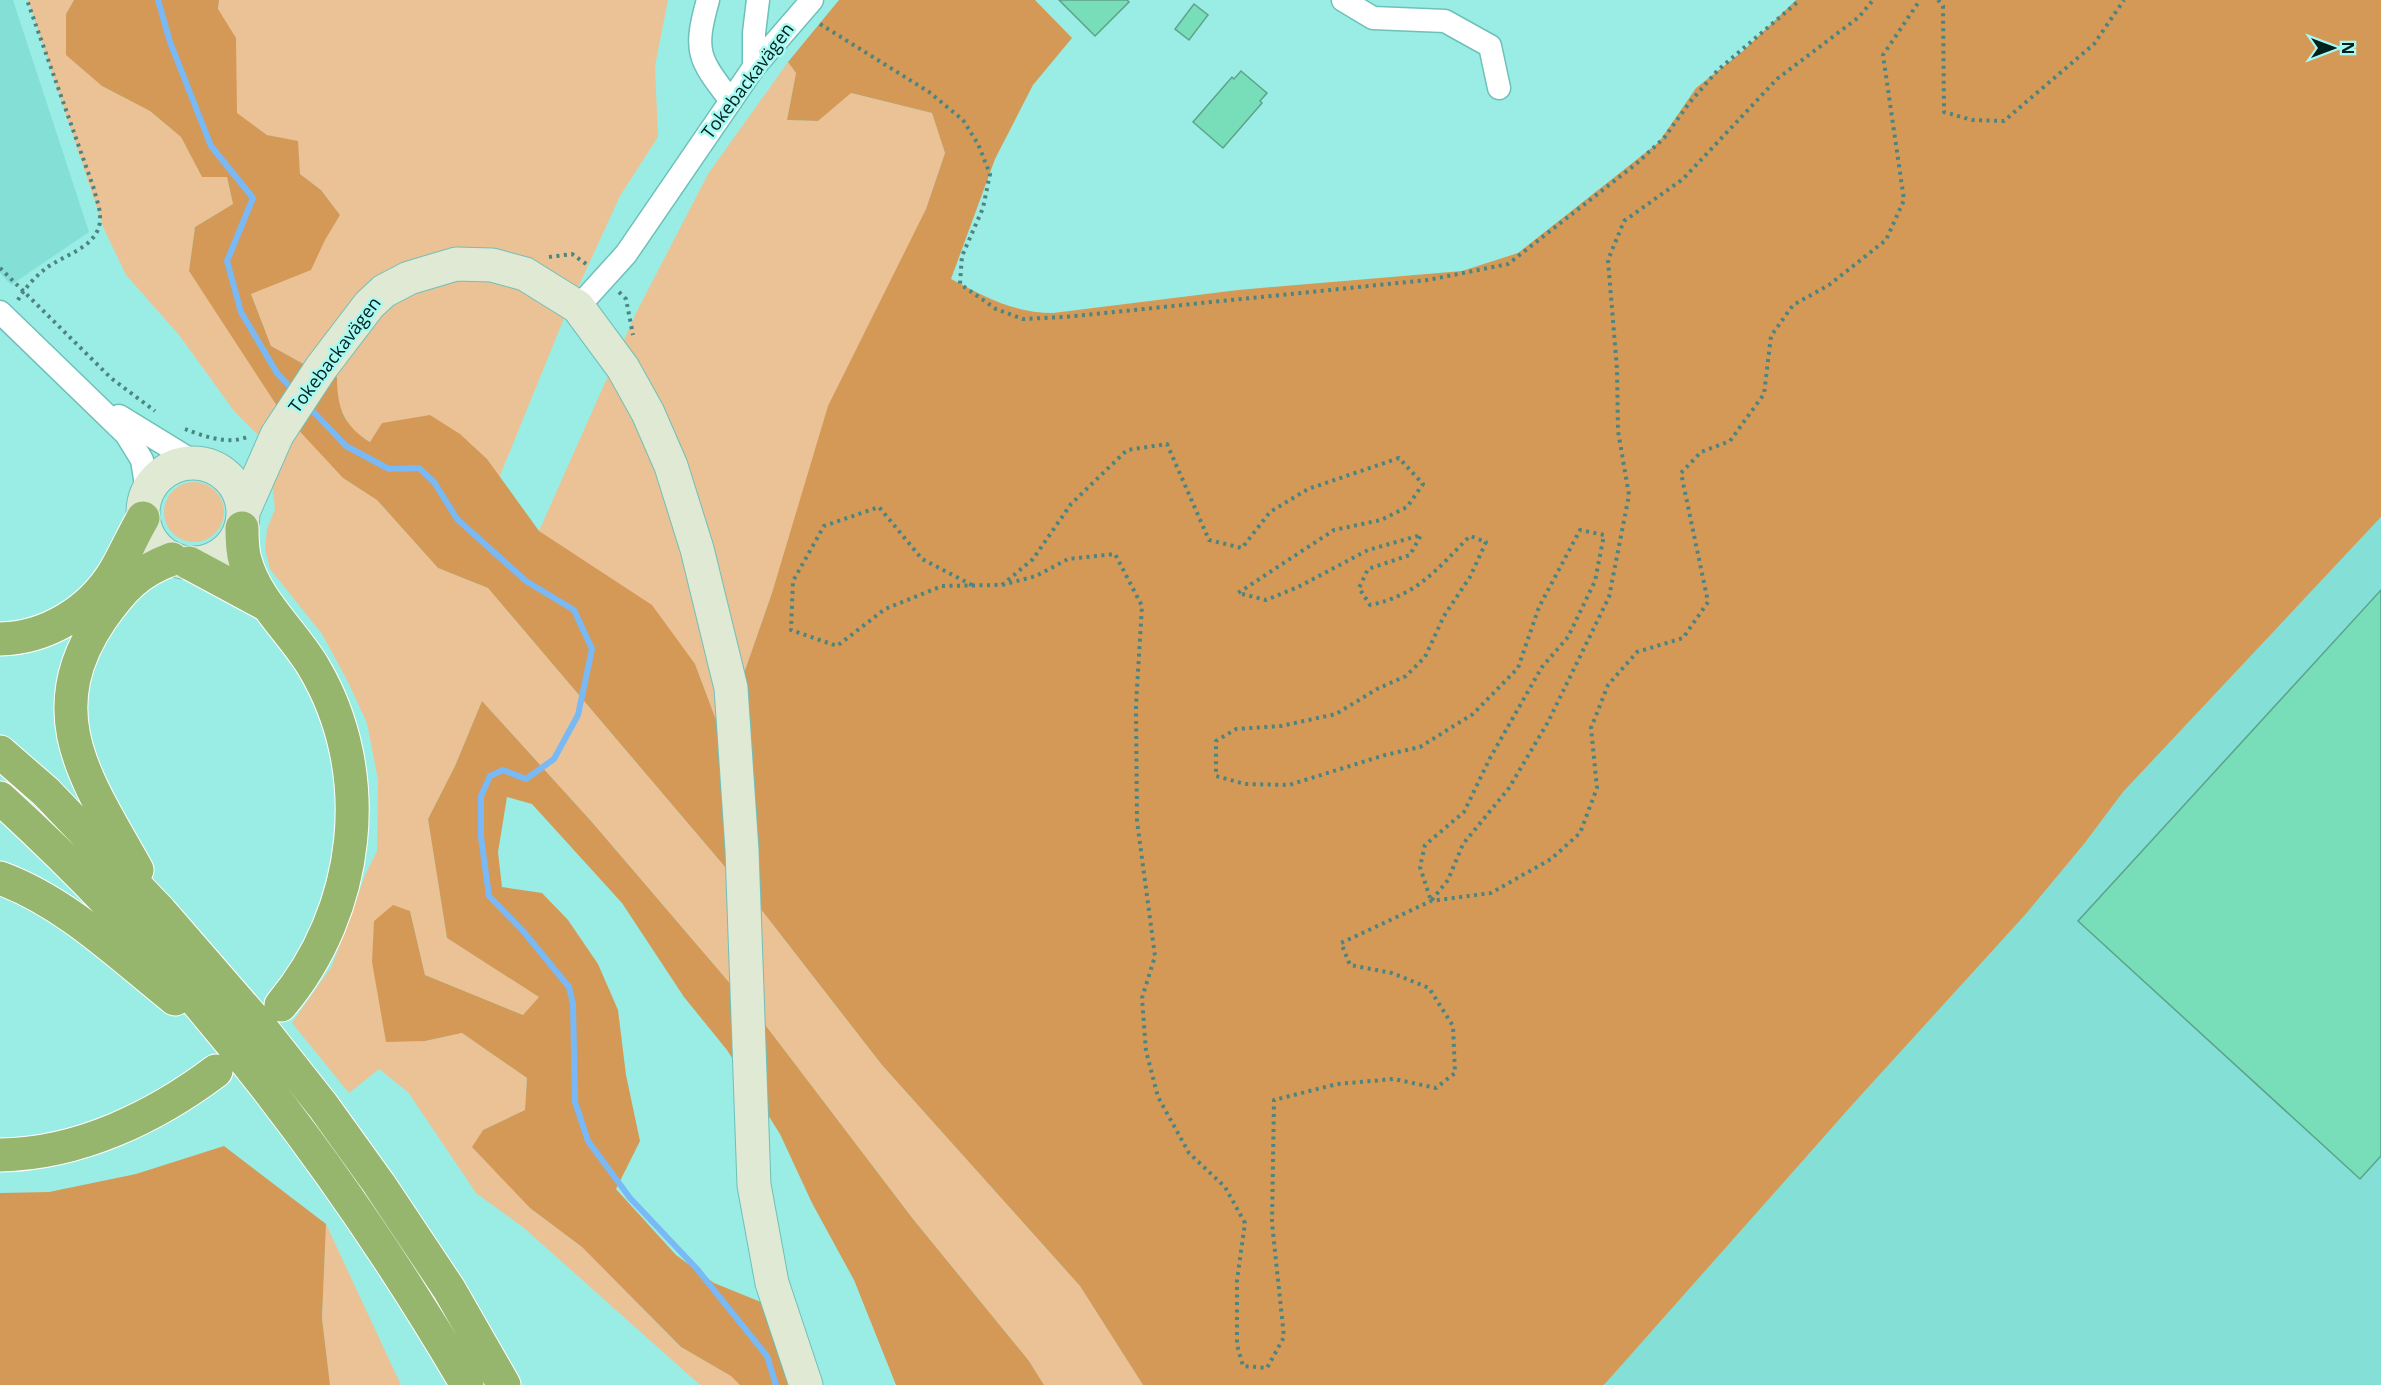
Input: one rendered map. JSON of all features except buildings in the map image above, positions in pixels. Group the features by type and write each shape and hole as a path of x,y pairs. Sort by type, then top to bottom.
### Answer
{"highway":[{"path":"0,639 31,634 55,626 80,612 97,595 115,571 145,505"},
{"path":"243,519 244,558 267,605 294,639 328,694 340,723 352,792 353,830 346,875 336,915 316,957 300,982 281,1005"},
{"path":"160,911 91,786 79,758 71,725 70,694 76,666 90,637 133,578 180,561 267,605"},
{"path":"0,752 46,792 160,911 259,1025 323,1106 449,1289 504,1385"},
{"path":"0,798 91,883 226,1060 350,1200 418,1302 467,1385"},
{"path":"0,878 22,886 76,920 226,1060"},
{"path":"0,1155 74,1143 106,1133 165,1106 226,1060"}],"street":[{"path":"708,0 698,34 704,65 731,101"},
{"path":"754,67 754,33 758,0"},
{"path":"1343,0 1373,18 1445,21 1490,46 1499,88"},
{"name":"Tokebackavägen","path":"243,519 266,433 321,368 369,305 384,291 409,278 456,264 492,265 525,274 578,307 626,254 685,164 754,67 806,6"},
{"path":"578,307 623,368 652,423 671,466 718,624 731,688 736,747 754,1185 772,1283 806,1385"},
{"path":"4,316 42,355 97,403 137,449 142,460 148,535 158,549 180,561 206,562 221,555 234,543 243,519 241,495 234,482 223,472 202,463 97,403"},
{"path":"145,505 162,473 172,467 245,455 266,433"}],"path":[{"path":"4,316 22,291 45,268 89,243 97,231 100,217 94,189 27,0"},
{"path":"806,6 907,76 963,120 978,144 990,174 982,208 962,256 960,284 996,309 1023,319 1065,317 1428,280 1508,264 1636,165 1664,138 1690,102 1718,70 1800,0"},
{"path":"1431,901 1448,880 1463,844 1509,788 1548,722 1609,597 1629,495 1618,430 1617,369 1608,260 1624,221 1683,179 1777,79 1859,17 1873,0"},
{"path":"972,585 922,559 879,507 824,526 793,580 791,630 837,645 885,609 942,586 1002,585 1036,576 1068,559 1115,554 1142,606 1136,705 1137,821 1155,956 1142,998 1146,1051 1158,1097 1189,1153 1224,1187 1245,1223 1237,1280 1237,1345 1243,1366 1267,1368 1284,1337 1272,1223 1274,1100 1337,1084 1394,1079 1436,1088 1455,1073 1453,1026 1429,988 1392,972 1350,965 1341,943 1431,901 1491,894 1551,859 1580,832 1596,788 1591,728 1608,685 1637,652 1683,638 1708,602 1681,472 1701,452 1730,441 1764,394 1770,336 1793,305 1829,285 1886,240 1904,200 1883,55 1920,0"},
{"path":"1938,0 1943,6 1944,112 1972,120 2004,121 2094,44 2124,0"},
{"path":"538,255 548,258 572,254 603,277 626,299 634,342"},
{"path":"0,268 111,378 163,417"},
{"path":"183,429 217,439 238,441 266,433"},
{"path":"1002,585 1033,559 1071,504 1127,450 1167,444 1209,540 1242,548 1270,512 1308,489 1398,458 1423,484 1407,507 1381,520 1334,530 1238,593 1266,600 1298,587 1368,550 1421,535 1410,555 1368,569 1359,588 1370,605 1396,600 1417,587 1470,536 1486,542 1470,577 1444,616 1425,657 1406,676 1377,689 1336,714 1281,726 1236,729 1216,741 1216,776 1245,784 1289,785 1385,755 1420,747 1473,714 1518,669 1539,607 1580,530 1604,535 1595,580 1568,637 1542,667 1490,758 1464,812 1425,845 1420,867 1431,901"}],"shaded area":[{"path":"0,0 13,0 89,232 11,285 0,273"},
{"path":"28,0 74,0 66,14 102,86 150,111 181,137 202,177 227,177 233,204 195,227 189,271 232,334 343,478 377,500 438,568 488,588 760,908 882,1065 1080,1286 1143,1385 1044,1385 1029,1361 913,1219 763,1022 591,821 482,701 455,766 428,819 447,938 540,997 523,1015 425,975 410,911 386,1042 425,1041 462,1033 527,1078 525,1110 483,1130 530,1208 582,1247 681,1347 731,1376 740,1385 700,1385 524,1228 476,1193 408,1092 379,1069 349,1093 292,1023 332,966 366,873 377,851 378,780 367,723 322,634 270,569 265,549 267,529 275,509 271,475 259,436 234,411 179,335 126,275 104,229"},
{"path":"74,0 219,0 218,9 236,38 237,113 267,135 298,141 300,174 321,190 340,215 311,270 251,294 271,346 309,367 337,377 338,398 348,423 370,442 382,423 430,415 460,434 487,459 539,531 652,605 695,664 722,736 772,593 828,406 926,209 945,153 932,113 851,93 818,121 787,120 796,73 788,62 839,0 1035,0 1072,38 1033,85 995,159 951,279 988,298 1012,307 1053,313 1238,290 1462,271 1518,253 1659,142 1696,88 1743,51 1796,0 2381,0 2381,517 2123,792 2084,844 2025,915 1853,1104 1604,1385 1143,1385 1080,1286 882,1065 760,908 488,588 438,568 377,500 343,478 279,409 189,271 195,227 233,204 227,177 202,177 181,137 150,111 102,86 66,55 66,14"},
{"path":"219,0 668,0 655,66 658,137 620,196 565,316 499,478 487,459 382,423 371,442 352,431 337,400 309,367 271,346 251,294 278,279 302,261 322,240 340,215 321,190 300,174 297,142 267,135 236,113 235,79 218,9"},
{"path":"788,62 796,73 787,120 818,121 850,93 932,113 945,153 926,209 772,593 722,737 695,664 539,531 636,313 708,174"},
{"path":"194,482 211,487 219,495 224,512 219,529 211,537 194,542 177,537 169,529 164,512 169,495 177,487"},
{"path":"2381,517 2381,1385 1604,1385 1853,1104 2025,915 2084,844 2123,792"},
{"path":"482,701 591,821 763,1022 913,1219 1029,1361 1044,1385 896,1385 854,1280 812,1203 780,1134 727,1050 684,997 622,903 532,804 507,797 498,852 502,887 542,893 568,920 598,964 618,1010 626,1075 640,1141 616,1189 676,1255 714,1283 773,1307 810,1385 740,1385 731,1376 681,1347 582,1247 530,1208 472,1147 483,1130 525,1110 527,1078 462,1033 425,1041 386,1042 372,962 374,921 393,905 410,911 425,975 523,1015 539,997 447,938 428,819 455,766"},
{"path":"224,1146 326,1224 322,1318 330,1385 0,1385 0,1193 49,1192 136,1174"},
{"path":"326,1224 401,1385 330,1385 322,1318"}],"waterway":[{"path":"158,0 170,42 211,146 253,198 227,261 241,312 277,373 295,392"},
{"path":"308,406 346,446 389,469 419,468 434,482 457,519 526,581 574,610 592,649 578,715 554,759 526,779 503,770 490,776 481,796 481,837 489,896 523,931 569,987 573,1004 575,1102 588,1141 630,1198 697,1269 767,1356 776,1385"}]}
